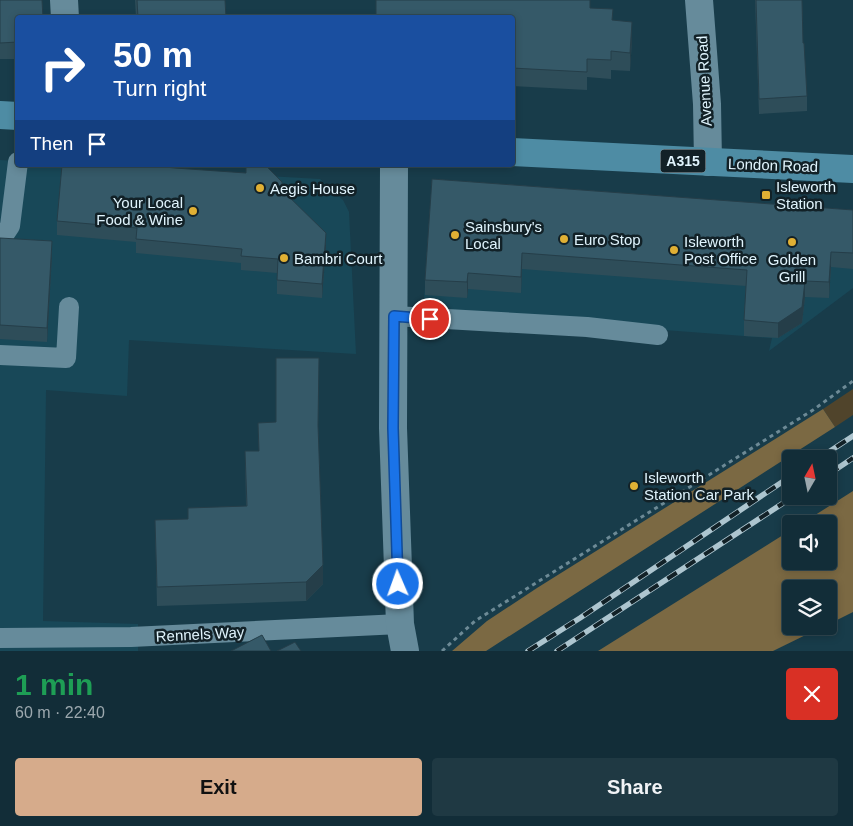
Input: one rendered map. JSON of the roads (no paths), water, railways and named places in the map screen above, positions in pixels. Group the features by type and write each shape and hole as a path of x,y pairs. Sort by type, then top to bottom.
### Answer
{"main road":[{"path":"64,0 65,15"},
{"name":"Avenue Road","path":"699,0 707,104 708,162"},
{"path":"0,115 15,116"},
{"name":"London Road","path":"515,152 853,169"},
{"path":"394,167 393,428 400,624 405,651"}],"lane":[{"path":"0,236 4,235 10,226 17,167"},
{"path":"0,354 66,358 69,307"},
{"path":"394,316 587,327 658,334"},
{"name":"Rennels Way","path":"0,638 131,644 400,624"}],"railway":[{"path":"832,450 853,436"},
{"path":"838,468 853,458"},
{"path":"528,651 782,482"},
{"path":"557,651 782,504"}],"place":[{"name":"Aegis House","path":"260,188"},
{"name":"Isleworth Station","path":"766,195"},
{"name":"Your Local Food & Wine","path":"193,211"},
{"name":"Sainsbury's Local","path":"455,235"},
{"name":"Euro Stop","path":"564,239"},
{"name":"Golden Grill","path":"792,242"},
{"name":"Isleworth Post Office","path":"674,250"},
{"name":"Bambri Court","path":"284,258"},
{"name":"Isleworth Station Car Park","path":"634,486"}]}
